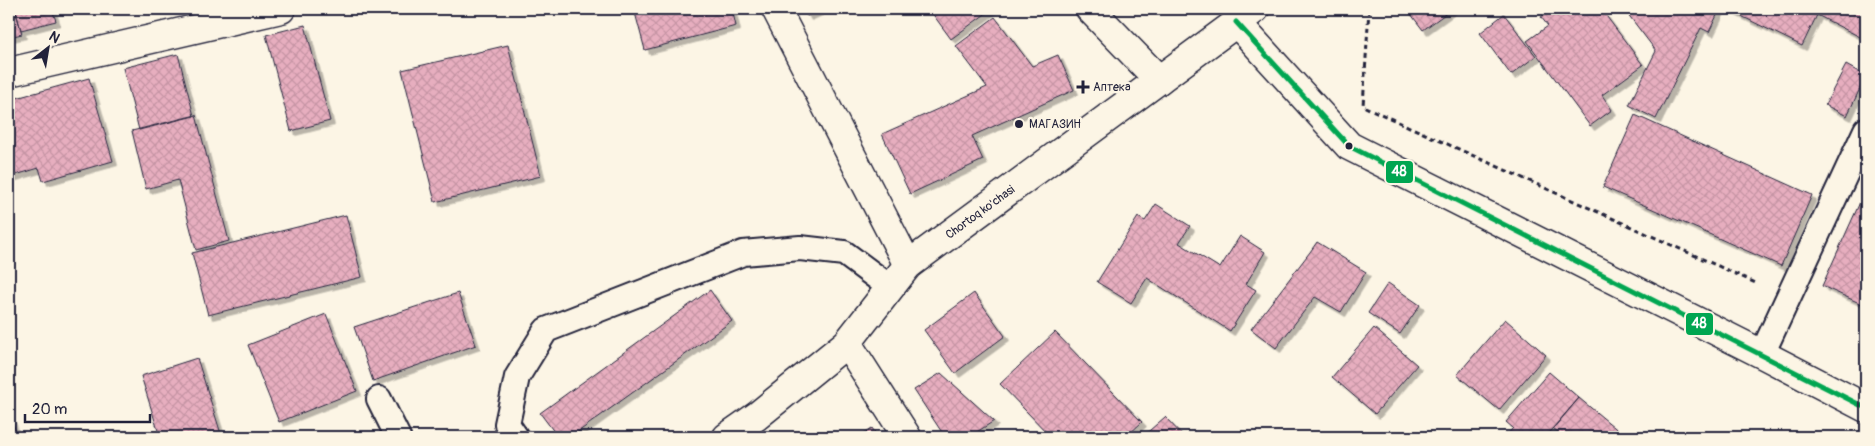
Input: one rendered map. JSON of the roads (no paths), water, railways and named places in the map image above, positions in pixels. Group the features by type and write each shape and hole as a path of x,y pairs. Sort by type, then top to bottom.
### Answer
{"street":[{"path":"9,72 281,9"},
{"path":"776,9 908,265"},
{"path":"1090,9 1159,80"},
{"path":"1246,16 1349,146 1866,408"},
{"name":"Chortoq ko'chasi","path":"727,437 757,416 847,343 908,265 1246,16"},
{"path":"847,343 907,437"}],"lane":[{"path":"1762,354 1866,130"},
{"path":"516,437 507,424 517,377 546,330 743,254 800,248 844,253 890,288"},
{"path":"378,400 398,437"}],"place":[{"name":"Аптека","path":"1083,87"},
{"name":"МАГАЗИН","path":"1019,124"}]}
